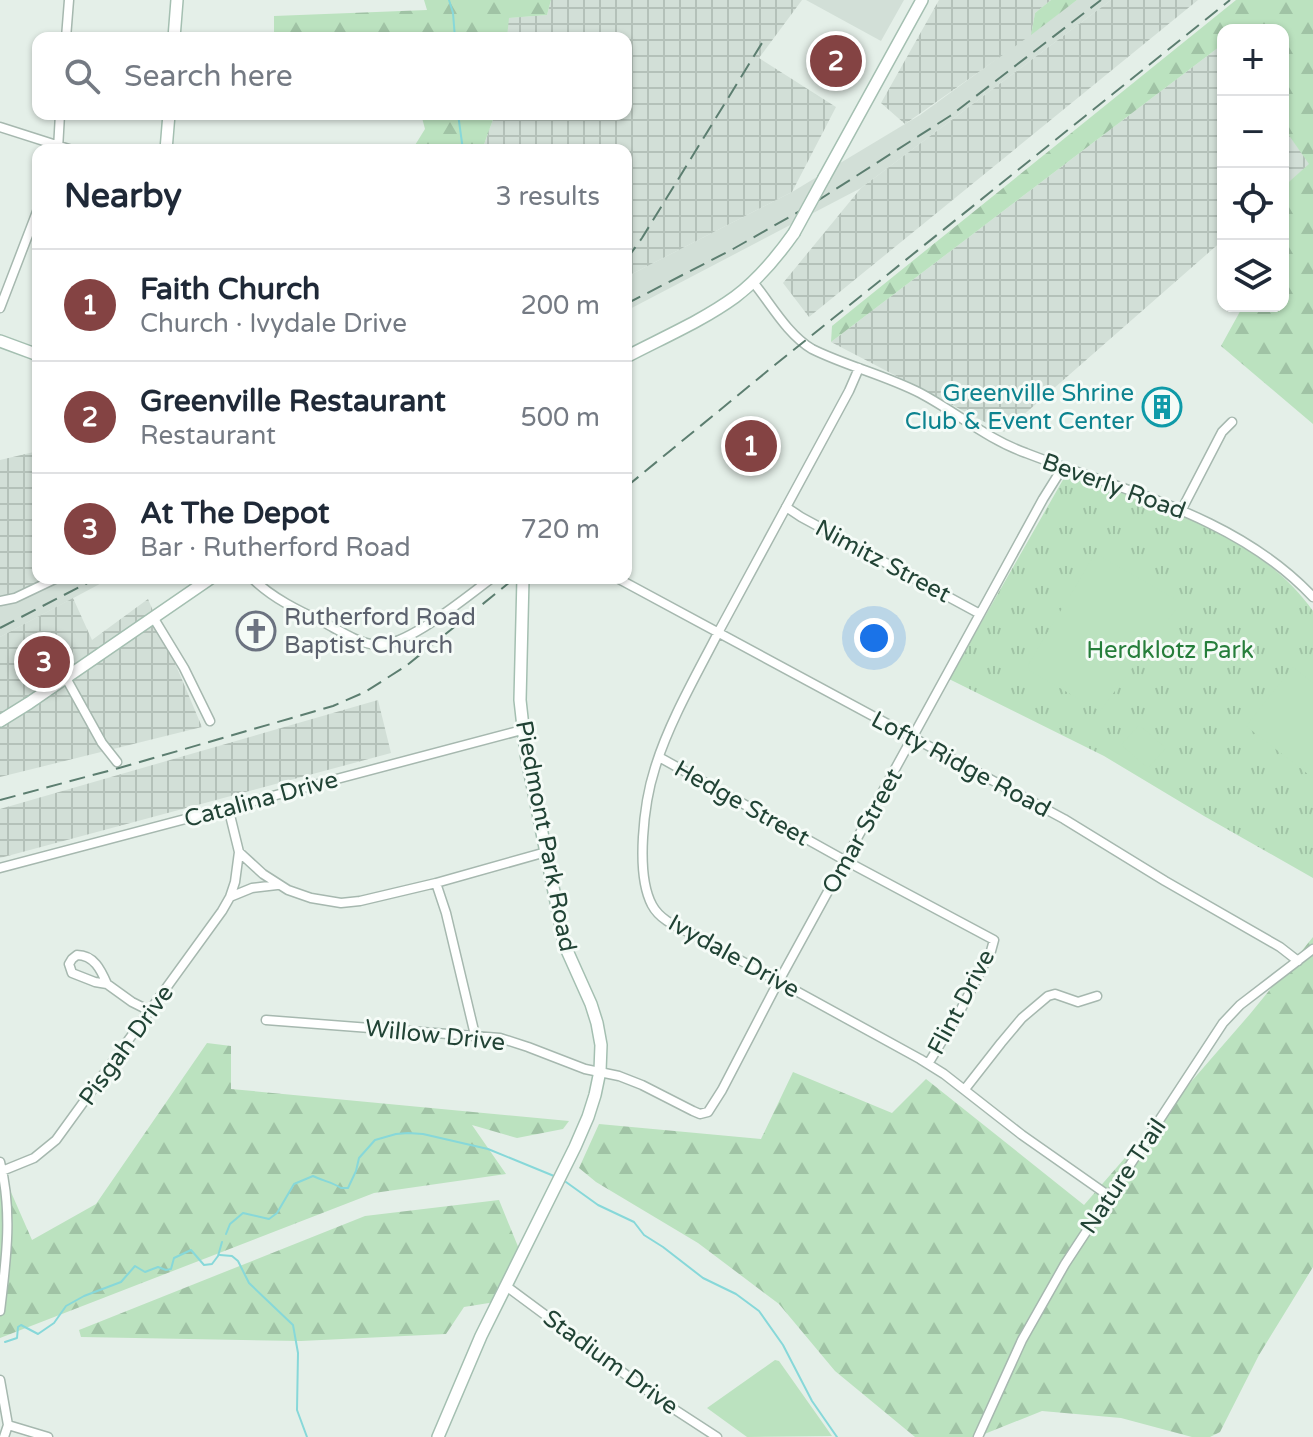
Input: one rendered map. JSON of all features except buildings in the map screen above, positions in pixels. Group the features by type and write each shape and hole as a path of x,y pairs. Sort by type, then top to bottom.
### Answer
{"street":[{"path":"66,32 69,0"},
{"path":"174,32 177,0"},
{"path":"632,354 714,311 738,295 773,262 794,233 922,0"},
{"path":"59,144 60,120"},
{"path":"166,144 168,120"},
{"path":"0,127 48,144"},
{"path":"0,308 32,225"},
{"name":"Beverly Road","path":"753,282 803,343 823,355 920,393 1004,444 1182,509 1240,539 1276,564 1313,597"},
{"path":"0,341 32,353"},
{"name":"Ivydale Drive","path":"859,368 697,675 659,757 647,805 644,880 653,907 667,922 928,1064 1109,1196"},
{"path":"1182,509 1222,432 1232,422"},
{"name":"Omar Street","path":"708,1112 1063,467"},
{"name":"Nimitz Street","path":"786,507 980,614"},
{"path":"0,601 15,598 44,584"},
{"path":"0,721 202,584"},
{"path":"258,584 313,618 366,643 380,645 411,635 483,584"},
{"name":"Piedmont Park Road","path":"438,1437 481,1336 579,1138 595,1095 600,1071 601,1045 597,1023 565,946 522,730 524,584"},
{"name":"Lofty Ridge Road","path":"628,584 1064,819 1280,947 1298,961"},
{"path":"153,617 184,668 210,721"},
{"path":"66,678 102,743 117,762"},
{"name":"Catalina Drive","path":"0,868 522,730"},
{"name":"Hedge Street","path":"659,757 994,940"},
{"name":"Pisgah Drive","path":"1,1167 34,1158 56,1140 230,897 239,852 228,807"},
{"path":"239,852 277,885 311,898 341,903 436,883 546,852"},
{"path":"436,883 475,1035"},
{"path":"230,897 252,888 277,885"},
{"name":"Flint Drive","path":"928,1064 958,1015 994,940"},
{"name":"Nature Trail","path":"978,1437 1022,1340 1065,1264 1223,1023 1240,1005 1313,949"},
{"path":"107,984 92,959 81,955 72,959 69,967 72,973 107,984 150,1011"},
{"path":"965,1089 1022,1018 1048,996 1059,994 1078,1002 1097,996"},
{"name":"Willow Drive","path":"266,1020 500,1038 585,1069 642,1085 700,1114 708,1112"},
{"path":"0,1311 8,1236 7,1199 1,1167"},
{"name":"Stadium Drive","path":"506,1286 660,1400 717,1437"},
{"path":"0,1380 8,1425 4,1437"},
{"path":"8,1425 48,1437"}],"shaded area":[{"path":"551,0 802,0 759,58 836,107 792,192 632,274 632,144 484,144 493,120 632,120 632,32 507,32 508,18 547,15"},
{"path":"806,0 904,0 881,41"},
{"path":"939,0 1051,0 1035,13 1031,35 905,124 881,103"},
{"path":"1077,0 1111,0 861,188 632,308 632,274 792,192 920,115"},
{"path":"1111,0 1198,0 809,317 783,283 861,188"},
{"path":"1217,49 1217,245 1004,432 831,342"},
{"path":"1289,135 1310,164 1289,182"},
{"path":"32,452 32,584 40,584 0,604 0,460"},
{"path":"40,584 100,584 0,637 0,604"},
{"path":"73,598 92,640 148,599 202,727 0,777 0,637"},
{"path":"378,700 391,753 0,858 0,809"}],"green space":[{"path":"424,0 551,0 547,15 509,18 508,32 274,32 274,16 427,10"},
{"path":"1051,0 1077,0 1031,35 1035,13"},
{"path":"1236,0 1313,0 1313,424 1221,346 1240,312 1289,312 1289,182 1309,164 1289,136 1289,24 1217,24 1217,49 831,342 832,326"},
{"path":"423,120 493,120 484,144 416,144 425,129"},
{"name":"Herdklotz Park","path":"1074,475 1172,512 1236,543 1290,584 1313,611 1313,878 1104,756 949,679 1064,478"},
{"path":"1100,556 1177,600 1177,608 1100,711 1030,671 1028,665 1093,557"},
{"path":"1293,667 1313,683 1313,778 1246,726"},
{"path":"1139,725 1166,748 1148,768 1121,745"},
{"path":"1313,937 1313,1267 1259,1355 1220,1432 1210,1437 1192,1437 1121,1418 1042,1411 977,1437 915,1437 835,1371 779,1304 698,1243 596,1182 579,1168 599,1124 761,1139 793,1072 892,1113 926,1079 1084,1205"},
{"path":"207,1043 231,1046 231,1089 569,1121 563,1129 517,1138 472,1125 506,1174 374,1193 0,1338 0,1167 32,1240 96,1204"},
{"path":"499,1200 519,1249 495,1302 464,1307 446,1334 301,1341 81,1337 79,1330 365,1216"},
{"path":"775,1360 779,1361 832,1436 747,1437 707,1408"}],"waterway":[{"path":"449,0 455,32"},
{"path":"459,120 462,144"},
{"path":"226,1234 230,1224 243,1213 269,1219 277,1213 294,1184 313,1176 348,1188 359,1158 375,1140 396,1134 423,1134 488,1149 554,1176"},
{"path":"566,1182 598,1205 634,1222 644,1235 703,1278 736,1294 759,1311 783,1345 812,1401 837,1437"},
{"path":"5,1342 17,1338 21,1325 38,1334 54,1323 66,1306 121,1282 135,1266 145,1272 158,1267 171,1269 174,1258 191,1250 204,1265 212,1264 222,1242"},
{"path":"220,1255 232,1256 238,1261 249,1283 293,1325 298,1353 297,1410 307,1437"}],"railway":[{"path":"632,301 814,203 950,116 1101,0"},
{"path":"632,482 1230,0"},
{"path":"632,252 762,43"},
{"path":"0,628 85,584"},
{"path":"0,800 333,706 365,692 406,666 508,584"}],"place":[{"name":"Greenville Restaurant","path":"836,61"},
{"name":"Greenville Shrine Club & Event Center","path":"1162,407"},
{"name":"Faith Church","path":"751,446"},
{"name":"Rutherford Road Baptist Church","path":"256,631"},
{"name":"At The Depot","path":"44,662"}]}
